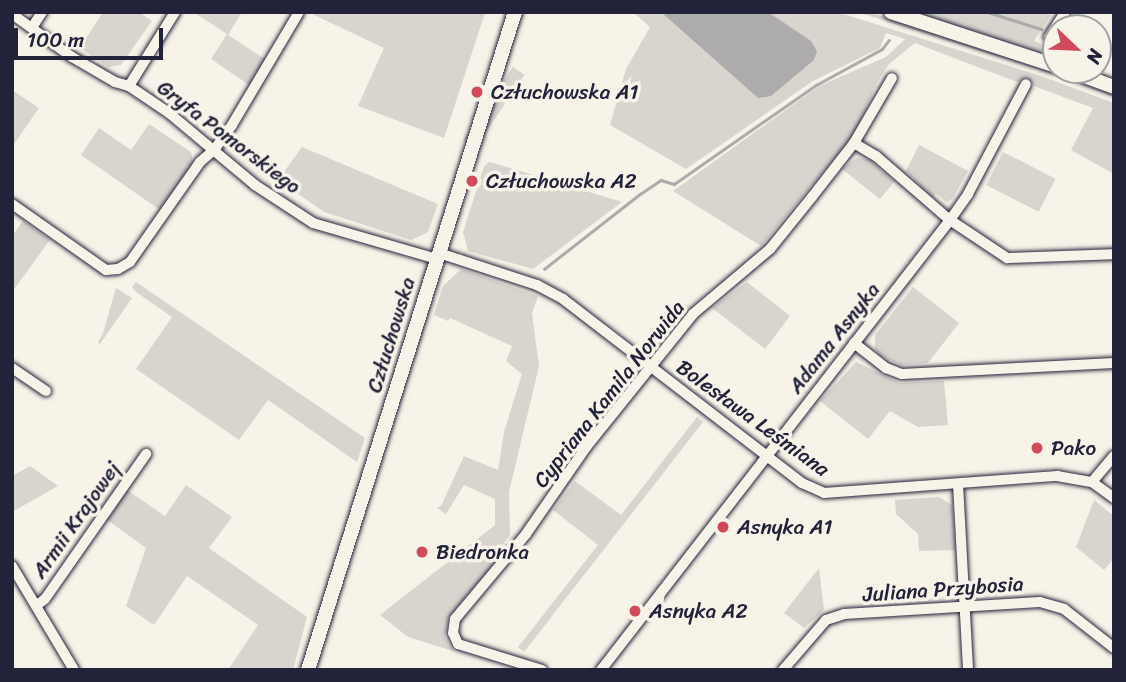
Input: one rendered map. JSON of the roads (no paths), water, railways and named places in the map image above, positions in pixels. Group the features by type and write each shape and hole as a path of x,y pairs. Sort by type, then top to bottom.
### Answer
{"main road":[{"name":"Człuchowska","path":"308,670 515,12"},
{"path":"891,12 1042,61"}],"street":[{"path":"33,26 42,12"},
{"path":"129,86 175,12"},
{"path":"12,204 106,270 118,269 131,262 200,162 214,150 299,12"},
{"name":"Gryfa Pomorskiego","path":"12,14 33,26 72,57 115,82 129,86 169,113 255,185 313,223 438,256"},
{"name":"Cypriana Kamila Norwida","path":"542,670 458,644 453,633 455,620 526,534 587,446 693,314 770,249 855,143 892,78"},
{"name":"Adama Asnyka","path":"601,670 950,220 1026,84"},
{"path":"855,143 876,156 950,220 1007,258 1114,254"},
{"name":"Bolesława Leśmiana","path":"438,256 537,285 563,299 802,483 824,493 1057,476 1093,482 1114,498"},
{"path":"854,343 886,368 901,374 1114,363"},
{"path":"12,368 46,391"},
{"name":"Armii Krajowej","path":"37,605 45,599 146,454"},
{"path":"1093,482 1114,456"},
{"path":"958,484 968,670"},
{"name":"Armii Krajowej","path":"12,566 74,670"},
{"name":"Juliana Przybosia","path":"783,670 826,620 844,614 1040,602 1056,604 1114,648"}],"waterway":[{"path":"988,12 1041,29"},
{"path":"544,269 661,180 674,184 816,85 882,49 889,40"}],"place":[{"name":"Człuchowska A1","path":"477,92"},
{"name":"Człuchowska A2","path":"472,181"},
{"name":"Pako","path":"1037,448"},
{"name":"Asnyka A1","path":"723,527"},
{"name":"Biedronka","path":"422,552"},
{"name":"Asnyka A2","path":"635,611"}]}
